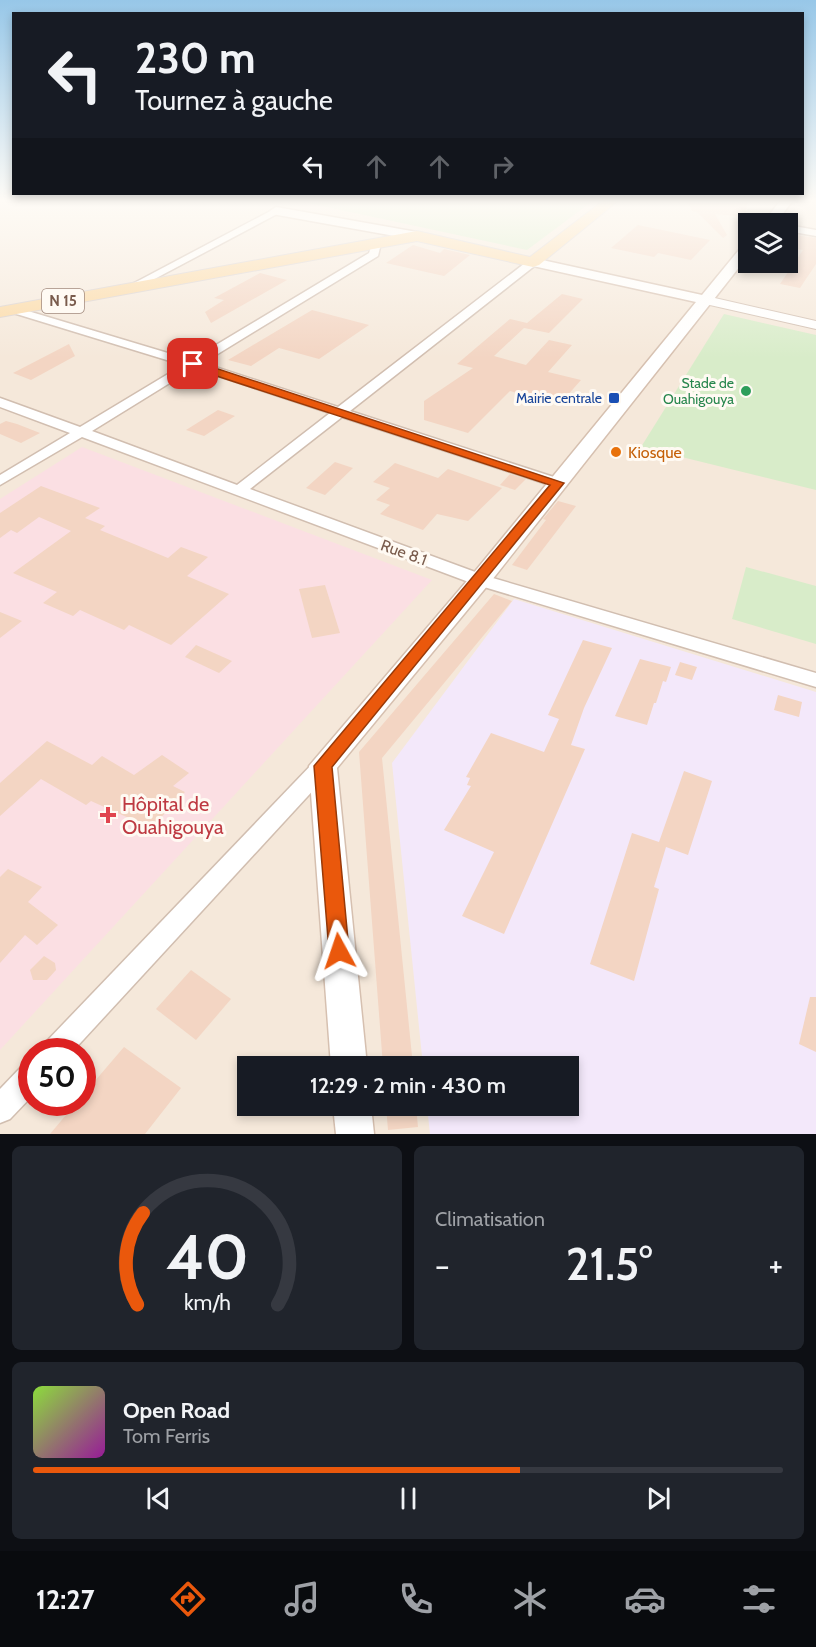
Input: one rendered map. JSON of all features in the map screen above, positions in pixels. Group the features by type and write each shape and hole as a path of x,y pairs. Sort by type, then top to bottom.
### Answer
{"main road":[{"name":"N 15","path":"7,311 323,253"},
{"name":"N 15","path":"492,253 533,262"},
{"path":"533,262 545,253"},
{"path":"348,1056 323,766 480,580 738,260"},
{"path":"533,262 706,300"},
{"path":"353,1116 355,1134"}],"street":[{"path":"126,290 196,253"},
{"path":"0,481 374,253"},
{"path":"240,490 533,262"},
{"path":"706,300 816,325"},
{"path":"7,311 193,364 558,483"},
{"name":"Rue 8.1","path":"0,402 480,580 816,680"},
{"path":"67,1038 323,766"},
{"path":"0,1109 18,1090"}],"shaded area":[{"path":"0,253 738,253 738,273 798,273 798,253 816,253 816,1134 0,1134"},
{"name":"Hôpital de Ouahigouya","path":"82,447 432,580 0,1050 0,499"},
{"path":"514,599 816,692 816,1134 430,1134 428,1116 579,1116 579,1056 422,1056 392,763"}],"green space":[{"name":"Stade de Ouahigouya","path":"724,314 816,335 816,490 641,447"},
{"path":"746,567 816,586 816,644 732,619"}],"building":[{"path":"401,253 461,253 470,255 444,276 386,263"},
{"path":"635,253 698,253 691,260 658,253 654,257"},
{"path":"801,253 816,253 816,264 800,288 780,284 787,273 798,273 798,257"},
{"path":"260,273 287,280 211,323 205,312 224,300 214,298"},
{"path":"562,294 583,299 549,333 524,328 494,356 526,365 549,340 572,345 548,372 581,380 559,405 510,391 468,433 424,420 424,401 473,368 457,364 510,319 527,323"},
{"path":"312,310 369,325 319,359 279,348 251,366 228,360"},
{"path":"69,344 75,356 31,380 13,373"},
{"path":"218,410 235,416 204,436 186,430"},
{"path":"6,421 40,433 21,443 0,434 0,424"},
{"path":"335,462 353,468 325,495 306,488"},
{"path":"395,463 438,478 448,469 502,488 468,521 437,514 423,530 380,514 390,505 376,500 390,488 373,482"},
{"path":"510,474 526,479 515,490 500,485"},
{"path":"41,486 100,508 85,518 105,526 100,530 168,558 181,547 208,557 187,576 229,594 171,645 129,625 124,630 80,610 73,616 43,603 57,592 13,573 71,531 39,517 17,533 11,530 0,538 0,513"},
{"path":"558,501 576,506 527,570 512,565 546,520 543,519"},
{"path":"325,585 340,633 312,638 299,589"},
{"path":"494,594 512,601 382,758 412,1056 382,1056 359,752"},
{"path":"0,612 22,621 0,638"},
{"path":"583,640 612,648 584,708 571,745 585,749 504,934 462,916 494,852 444,830 471,786 467,785 470,778 466,777 491,733 544,752 559,719 548,715"},
{"path":"196,645 232,661 219,673 185,657"},
{"path":"640,659 671,667 666,682 663,681 647,725 615,716"},
{"path":"680,662 697,667 692,680 675,675"},
{"path":"778,695 802,702 799,717 774,710"},
{"path":"47,741 92,765 102,756 134,775 162,755 189,773 173,786 185,792 151,828 91,801 86,805 41,779 0,816 0,783"},
{"path":"684,771 712,781 688,855 666,847 654,887 659,889 634,981 590,964 632,833 659,842"},
{"path":"8,869 42,887 28,902 58,925 37,945 25,935 0,963 0,877"},
{"path":"44,956 55,963 56,970 47,980 33,980 30,970"},
{"path":"191,970 231,999 196,1040 156,1009"},
{"path":"810,997 816,997 816,1052 799,1044"},
{"path":"124,1047 181,1088 145,1134 50,1134 65,1116 96,1116 96,1080"},
{"path":"387,1116 417,1116 418,1127 388,1130"}],"place":[{"name":"Stade de Ouahigouya","path":"746,391"},
{"name":"Mairie centrale","path":"614,398"},
{"name":"Kiosque","path":"616,452"},
{"name":"Hôpital de Ouahigouya","path":"108,815"}],"route":[{"path":"193,364 558,483 480,580 323,766 339,951"}]}
